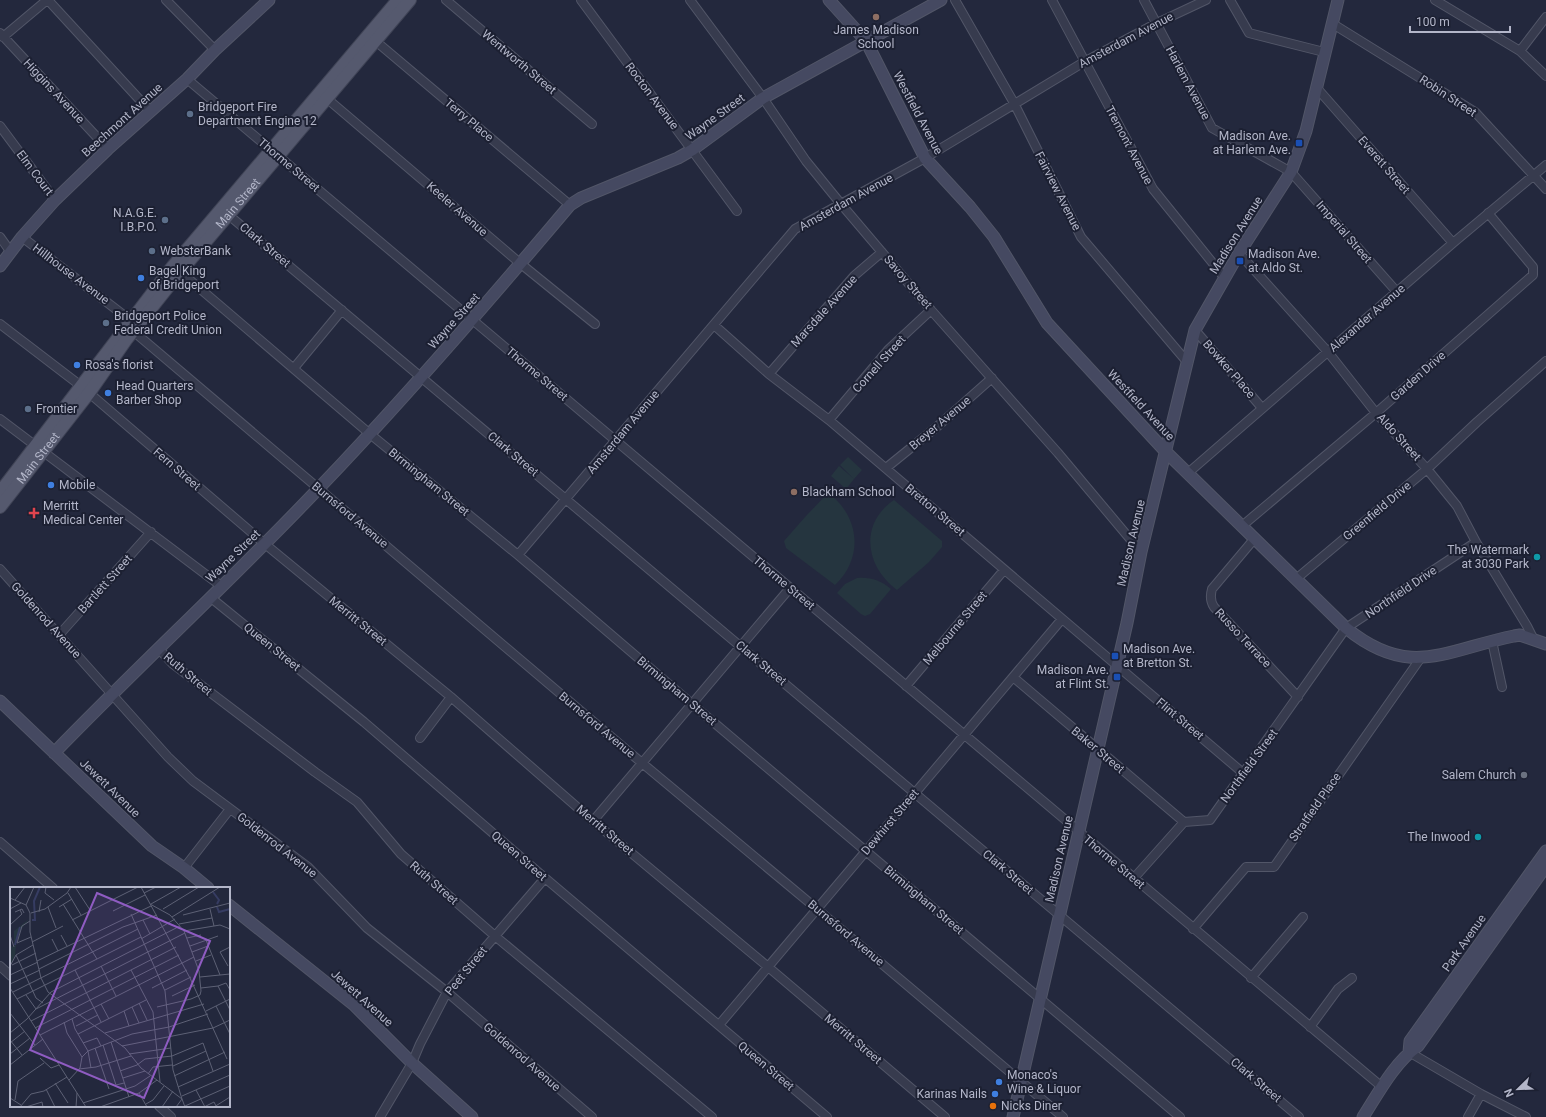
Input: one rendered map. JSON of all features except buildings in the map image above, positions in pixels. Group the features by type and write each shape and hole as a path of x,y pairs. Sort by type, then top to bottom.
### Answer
{"main road":[{"name":"Main Street","path":"372,38 398,0"},
{"name":"Main Street","path":"0,506 40,448 177,269 372,38 410,0"},
{"name":"Main Street","path":"0,492 40,448"}],"street":[{"path":"2,35 47,0 150,111"},
{"path":"166,0 215,50"},
{"name":"Beechmont Avenue","path":"0,266 22,236 56,200 108,149 187,79 215,50 269,0"},
{"name":"Wentworth Street","path":"446,0 592,124"},
{"name":"Rocton Avenue","path":"581,0 737,211"},
{"name":"Savoy Street","path":"690,0 763,98 806,161 841,204 1058,453 1141,552"},
{"name":"Westfield Avenue","path":"830,0 866,41 925,158 970,207 994,237 1047,323 1166,452 1346,628 1369,646 1382,652 1402,657 1420,659 1520,635 1546,644"},
{"name":"Wayne Street","path":"54,753 112,693 319,489 472,320 570,205 581,198 678,158 692,150 763,98 941,0"},
{"name":"Fairview Avenue","path":"955,0 1014,103 1081,237 1188,363"},
{"name":"Tremont Avenue","path":"1052,0 1152,189 1224,277"},
{"name":"Harlem Avenue","path":"1144,0 1212,128 1291,172"},
{"name":"Amsterdam Avenue","path":"518,555 795,229 925,158 1084,62 1157,23 1206,0"},
{"path":"1230,0 1249,33 1324,52"},
{"name":"Madison Avenue","path":"1013,1117 1097,749 1118,666 1141,552 1195,330 1224,277 1291,172 1306,131 1324,52 1333,24 1338,0"},
{"path":"1435,0 1520,51 1546,76"},
{"path":"1520,51 1546,18"},
{"name":"Robin Street","path":"1333,24 1475,112 1546,189"},
{"name":"Higgins Avenue","path":"2,35 108,149"},
{"name":"Terry Place","path":"372,38 570,205"},
{"name":"Thorme Street","path":"187,79 1382,1087"},
{"name":"Everett Street","path":"1316,87 1453,243"},
{"name":"Keeler Avenue","path":"324,95 521,264 596,324"},
{"name":"Elm Court","path":"0,126 56,200"},
{"name":"Alexander Avenue","path":"1188,473 1396,292 1546,165"},
{"name":"Imperial Street","path":"1291,172 1396,292"},
{"name":"Clark Street","path":"225,212 1299,1117"},
{"name":"Garden Drive","path":"1242,526 1376,413 1533,275 1533,267 1488,213"},
{"name":"Hillhouse Avenue","path":"22,236 132,326"},
{"path":"0,237 10,251"},
{"name":"Marsdale Avenue","path":"769,374 854,276 882,252"},
{"name":"Aldo Street","path":"1239,253 1328,352 1376,413 1427,468 1457,506 1476,542 1534,640"},
{"name":"Birmingham Street","path":"177,269 370,434 518,555 1180,1117"},
{"path":"294,368 342,310"},
{"name":"Cornell Street","path":"829,420 888,350 932,310"},
{"name":"Fern Street","path":"0,324 85,390 264,544"},
{"name":"Bretton Street","path":"714,325 769,374 829,420 1118,666"},
{"name":"Burnsford Avenue","path":"132,326 319,489 1063,1117"},
{"name":"Bowker Place","path":"1195,330 1262,408"},
{"name":"Greenfield Drive","path":"1296,580 1427,468 1546,361"},
{"name":"Breyer Avenue","path":"886,468 939,425 992,378"},
{"path":"0,419 221,586"},
{"name":"Bartlett Street","path":"59,635 151,532"},
{"name":"Russo Terrace","path":"1255,538 1212,589 1210,595 1212,603 1214,607 1298,697"},
{"name":"Northfield Drive","path":"1346,628 1476,542"},
{"name":"Merritt Street","path":"264,544 451,697 593,821 945,1117"},
{"name":"Goldenrod Avenue","path":"0,569 168,757 193,781 308,866 367,928 447,992 592,1117"},
{"name":"Melbourne Street","path":"906,686 1004,570"},
{"path":"593,821 790,588"},
{"name":"Queen Street","path":"210,597 364,722 545,878 827,1117"},
{"name":"Dewhirst Street","path":"719,1025 767,966 1062,619"},
{"name":"Northfield Street","path":"1184,822 1210,820 1346,628"},
{"path":"1492,642 1502,687"},
{"name":"Ruth Street","path":"158,648 173,664 315,772 357,802 401,854 496,936 712,1117"},
{"name":"Stratfield Place","path":"1193,929 1246,867 1274,867 1420,659"},
{"name":"Flint Street","path":"1118,666 1243,773"},
{"name":"Baker Street","path":"1013,678 1184,822"},
{"path":"420,738 451,697"},
{"name":"Jewett Avenue","path":"0,701 152,846 184,868 207,887"},
{"path":"184,868 230,809"},
{"path":"1134,878 1184,822"},
{"path":"0,842 52,887"},
{"name":"Park Avenue","path":"1409,1052 1410,1041 1546,851"},
{"name":"Park Avenue","path":"1363,1117 1382,1087 1409,1052 1418,1046 1546,866"},
{"name":"Peet Street","path":"380,1117 412,1063 420,1044 447,992 545,878"},
{"name":"Jewett Avenue","path":"230,906 354,1005 412,1063 472,1117"},
{"path":"1251,978 1303,917"},
{"path":"0,966 10,975"},
{"path":"1310,1027 1338,989 1352,978"},
{"path":"1409,1052 1481,1094 1526,1117"},
{"path":"1468,1117 1481,1094"},
{"path":"160,1107 167,1116"}],"shaded area":[{"path":"848,457 862,470 854,479 840,465"},
{"path":"839,466 854,479 846,489 831,476"},
{"path":"828,493 839,502 847,513 852,525 854,538 854,550 851,562 835,585 786,548 784,541"},
{"path":"894,500 942,541 942,547 929,562 897,590 886,580 878,569 870,545 871,533 875,521 883,510"},
{"path":"857,578 875,580 883,583 891,589 870,614 865,616 837,593 845,584"}],"place":[{"name":"James Madison School","path":"876,17"},
{"name":"Bridgeport Fire Department Engine 12","path":"190,114"},
{"name":"Madison Ave. at Harlem Ave.","path":"1299,143"},
{"name":"N.A.G.E. I.B.P.O.","path":"165,220"},
{"name":"WebsterBank","path":"152,251"},
{"name":"Madison Ave. at Aldo St.","path":"1240,261"},
{"name":"Bagel King of Bridgeport","path":"141,278"},
{"name":"Bridgeport Police Federal Credit Union","path":"106,323"},
{"name":"Rosa's florist","path":"77,365"},
{"name":"Head Quarters Barber Shop","path":"108,393"},
{"name":"Frontier","path":"28,409"},
{"name":"Mobile","path":"51,485"},
{"name":"Blackham School","path":"794,492"},
{"name":"Merritt Medical Center","path":"34,513"},
{"name":"The Watermark at 3030 Park","path":"1537,557"},
{"name":"Madison Ave. at Bretton St.","path":"1115,656"},
{"name":"Madison Ave. at Flint St.","path":"1117,677"},
{"name":"Salem Church","path":"1524,775"},
{"name":"The Inwood","path":"1478,837"},
{"name":"Monaco's Wine & Liquor","path":"999,1082"},
{"name":"Karinas Nails","path":"995,1094"},
{"name":"Nicks Diner","path":"993,1106"}]}
